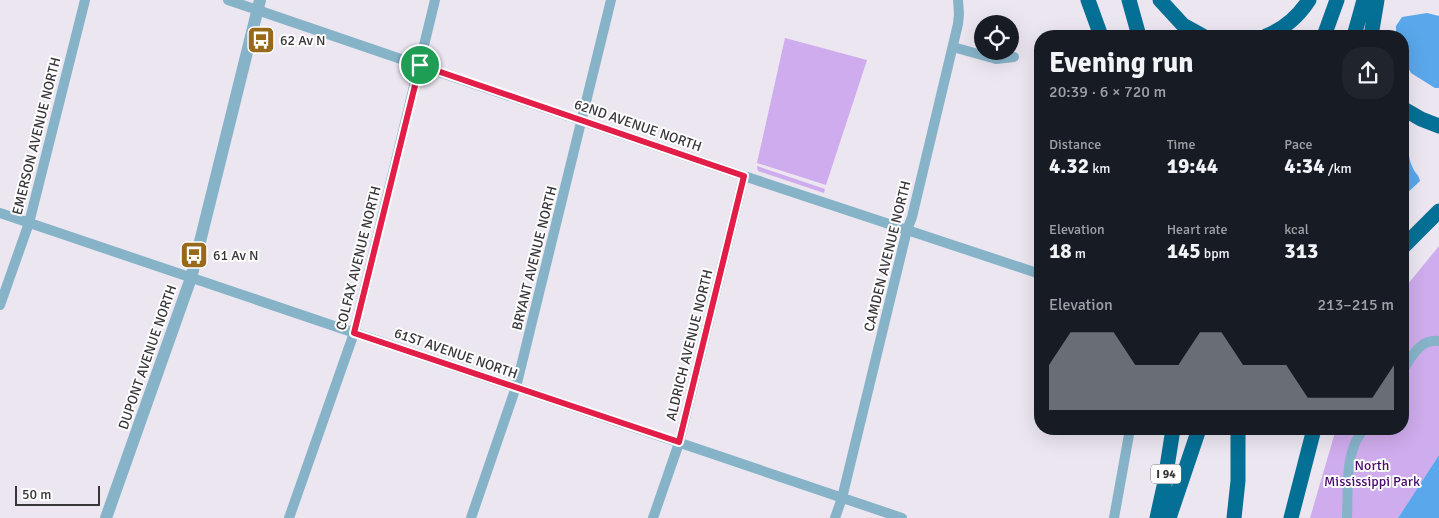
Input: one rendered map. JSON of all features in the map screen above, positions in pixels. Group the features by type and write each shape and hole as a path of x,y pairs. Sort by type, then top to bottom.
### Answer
{"highway":[{"path":"1088,0 1099,30"},
{"path":"1128,0 1137,30"},
{"path":"1160,0 1183,25 1192,30"},
{"path":"1278,30 1292,21 1310,0"},
{"path":"1326,30 1336,0"},
{"path":"1356,30 1364,0"},
{"path":"1373,30 1377,0"},
{"path":"1409,112 1439,126"},
{"path":"1409,241 1439,212"},
{"name":"I 94","path":"1157,518 1172,435"},
{"path":"1169,518 1197,435"},
{"path":"1234,518 1238,481 1238,435"},
{"path":"1284,518 1302,435"},
{"path":"1290,518 1312,435"}],"street":[{"name":"EMERSON AVENUE NORTH","path":"0,305 29,223 85,0"},
{"name":"62ND AVENUE NORTH","path":"228,0 259,5 420,65 744,176 1034,272"},
{"name":"COLFAX AVENUE NORTH","path":"289,518 354,333 435,0"},
{"name":"BRYANT AVENUE NORTH","path":"471,518 516,387 611,0"},
{"name":"CAMDEN AVENUE NORTH","path":"835,518 842,498 953,47 959,14 958,0"},
{"name":"DUPONT AVENUE NORTH","path":"106,518 191,278 259,5"},
{"path":"953,47 974,53"},
{"name":"ALDRICH AVENUE NORTH","path":"653,518 679,442 744,176"},
{"name":"61ST AVENUE NORTH","path":"0,213 902,518"},
{"path":"1409,361 1420,346 1431,341 1439,342"},
{"path":"1114,518 1129,435"},
{"path":"1347,518 1352,451 1360,435"}],"green space":[{"path":"785,38 867,60 826,185 757,163"},
{"path":"757,166 825,189 824,193 758,171"},
{"name":"North Mississippi Park","path":"1439,246 1439,455 1398,518 1310,518 1334,435 1409,435 1409,283"}],"water":[{"path":"1427,13 1439,16 1439,88 1435,88 1411,73 1409,70 1409,30 1396,30 1396,26 1402,17"},
{"path":"1409,156 1413,168 1420,181 1409,191"},
{"path":"1439,455 1439,518 1398,518"}],"place":[{"name":"62 Av N","path":"261,40"},
{"name":"61 Av N","path":"194,255"}],"route":[{"path":"420,65 744,176 679,442 354,333 420,65"}]}
